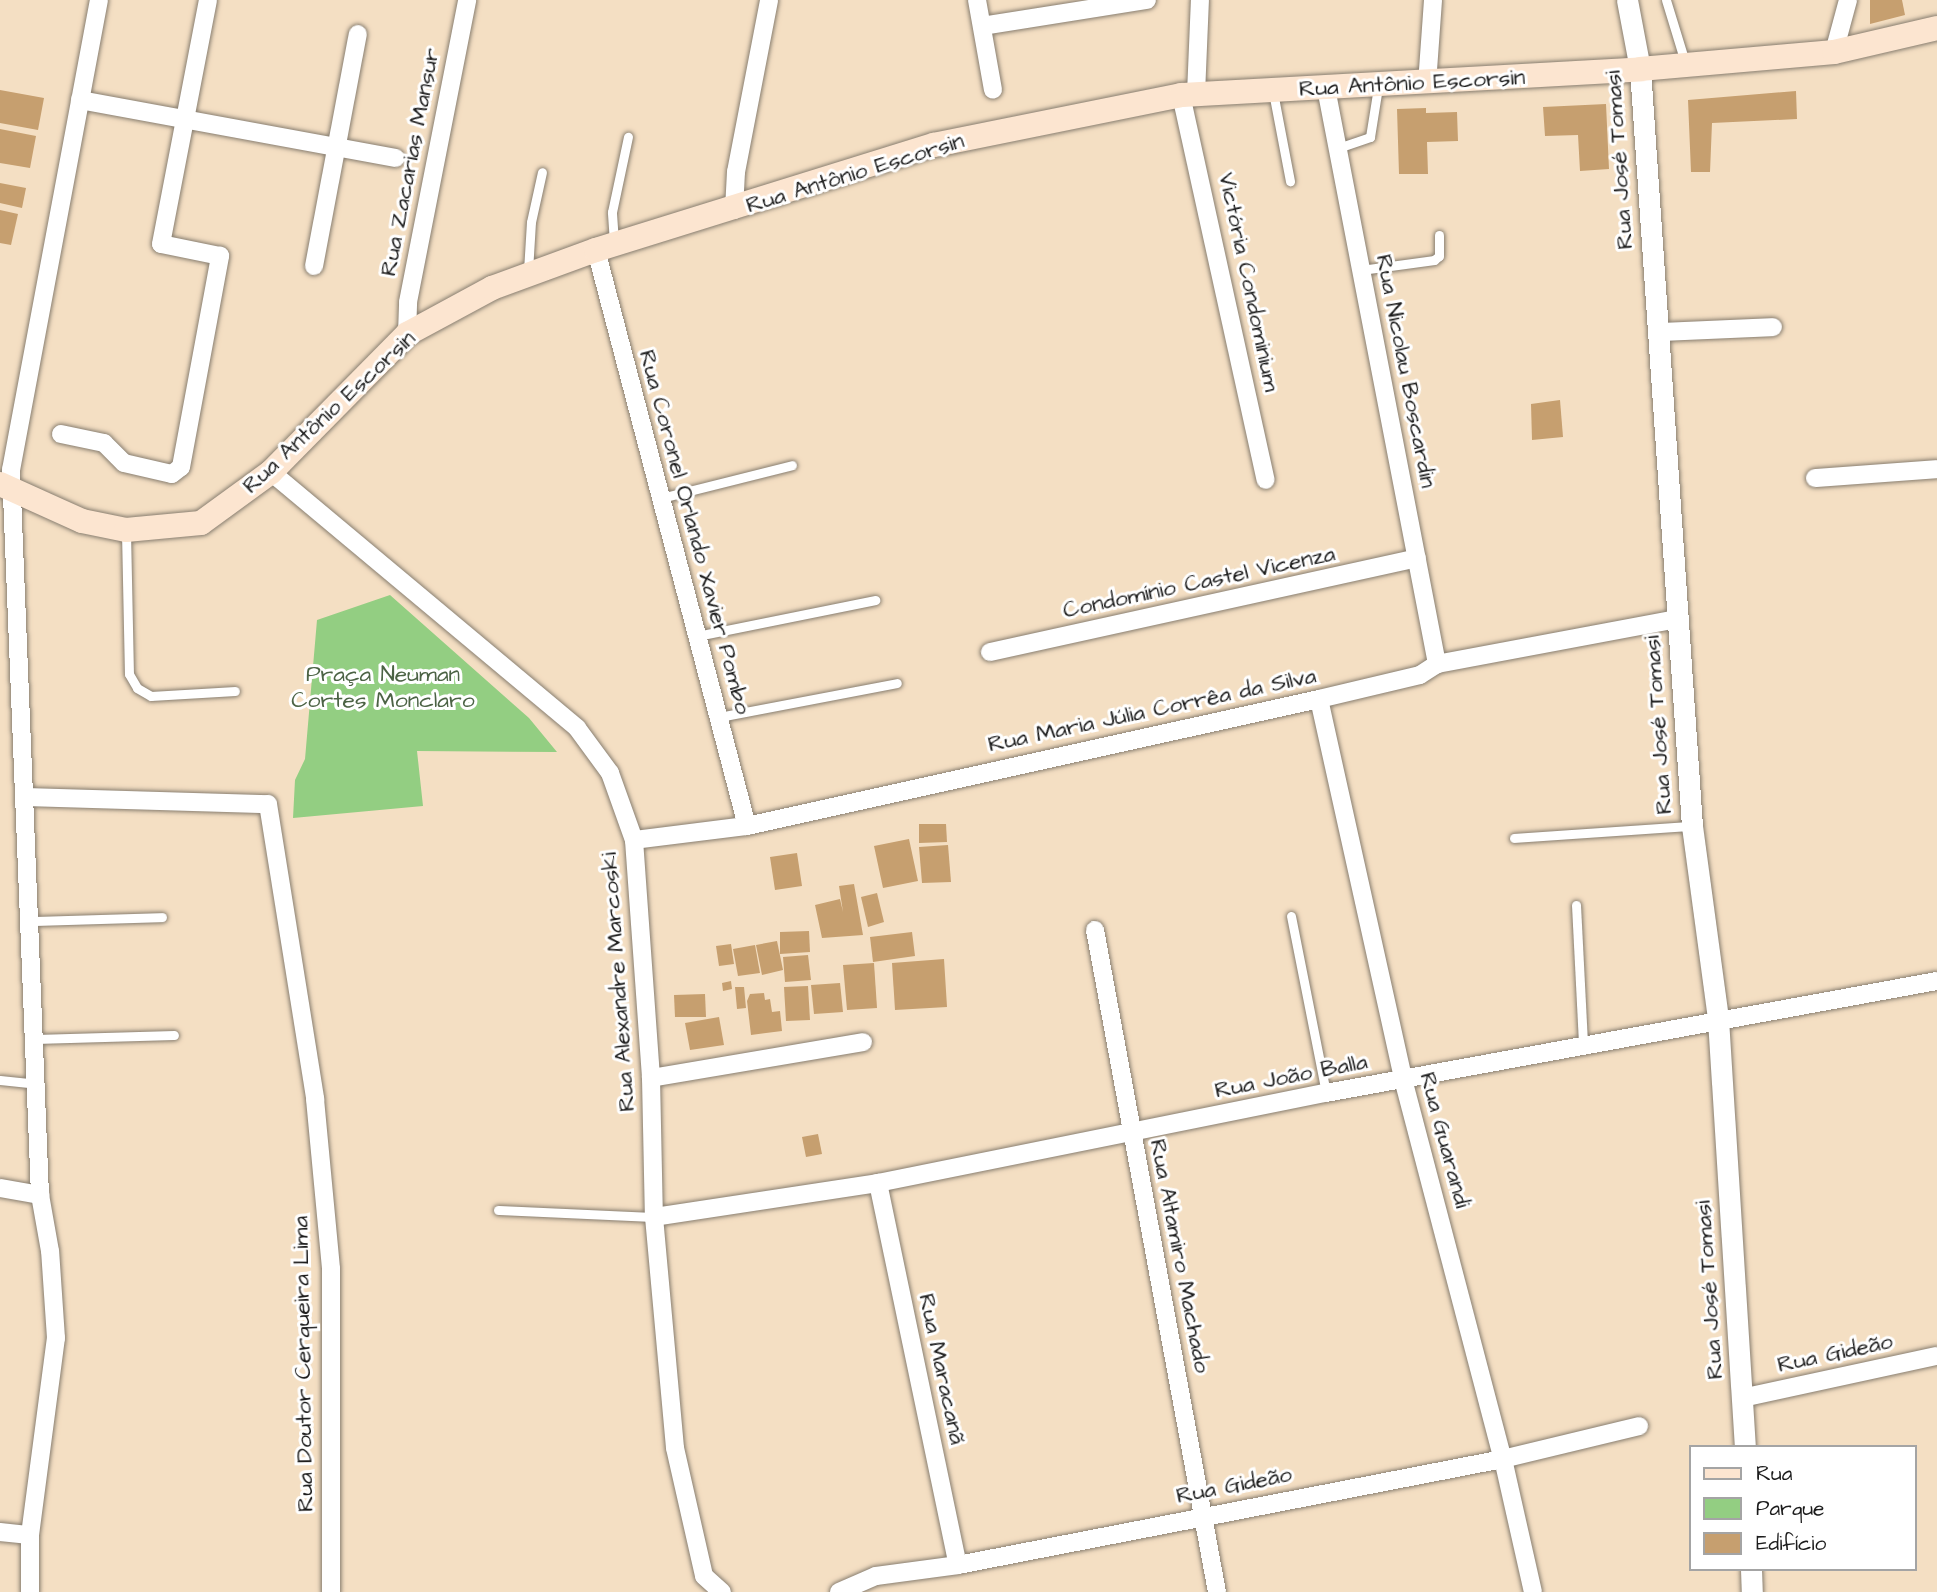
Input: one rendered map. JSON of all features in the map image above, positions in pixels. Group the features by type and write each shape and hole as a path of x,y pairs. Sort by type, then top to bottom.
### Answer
{"main road":[{"name":"Rua Antônio Escorsin","path":"6,487 82,521 126,530 201,523 271,472 407,334 492,288 606,248 934,145 1189,94 1427,85 1834,52 1937,28"}],"street":[{"path":"30,1592 30,1535 56,1338 50,1251 40,1195 26,797 6,487 99,0"},
{"path":"61,435 104,443 124,463 172,474 180,467 220,256 161,244 208,0"},
{"name":"Rua Zacarias Mansur","path":"407,334 408,302 467,0"},
{"path":"734,210 736,172 769,0"},
{"path":"977,0 993,90"},
{"path":"982,26 1147,0"},
{"name":"Victória Condominium","path":"1200,0 1189,94 1266,480"},
{"path":"1427,85 1433,0"},
{"name":"Rua José Tomasi","path":"1627,0 1640,69 1692,826 1718,1020 1745,1445"},
{"path":"1834,52 1848,0"},
{"path":"314,266 358,34"},
{"name":"Rua Nicolau Boscardin","path":"1326,88 1437,664"},
{"path":"80,100 396,158"},
{"name":"Rua Coronel Orlando Xavier Pombo","path":"606,248 660,498 747,826"},
{"path":"1659,332 1773,327"},
{"path":"1815,478 1937,468"},
{"name":"Rua Alexandre Marcoski","path":"271,472 577,728 610,773 634,840 651,1077 654,1217 675,1448 704,1576 722,1592"},
{"name":"Condomínio Castel Vicenza","path":"990,652 1417,558"},
{"name":"Rua Maria Júlia Corrêa da Silva","path":"634,840 747,826 1319,699 1420,675 1437,664 1677,619"},
{"name":"Rua Guarandi","path":"1319,699 1403,1079 1503,1459 1533,1592"},
{"name":"Rua Doutor Cerqueira Lima","path":"26,797 268,804 315,1100 331,1269 331,1592"},
{"name":"Rua Altamiro Machado","path":"1095,930 1217,1592"},
{"name":"Rua João Balla","path":"654,1217 878,1183 1326,1093 1937,981"},
{"path":"651,1077 863,1042"},
{"name":"Rua Maracanã","path":"878,1183 958,1565"},
{"path":"0,1188 40,1195"},
{"name":"Rua Gideão","path":"1742,1398 1937,1356"},
{"name":"Rua Gideão","path":"839,1592 876,1576 958,1565 1204,1515 1503,1459 1639,1426"},
{"path":"0,1532 30,1535"},
{"path":"1751,1571 1752,1592"}],"lane":[{"path":"1666,0 1686,65"},
{"path":"1338,148 1370,137 1378,86"},
{"path":"1273,90 1290,181"},
{"path":"606,248 628,137"},
{"path":"528,275 531,222 542,172"},
{"path":"1361,270 1434,260 1439,256 1440,235"},
{"path":"660,498 792,465"},
{"path":"126,530 129,674 137,688 151,696 235,691"},
{"path":"697,636 875,600"},
{"path":"719,717 897,683"},
{"path":"1514,838 1692,826"},
{"path":"1576,905 1583,1045"},
{"path":"1291,916 1326,1093"},
{"path":"31,921 162,917"},
{"path":"35,1039 174,1035"},
{"path":"0,1080 36,1084"},
{"path":"498,1210 654,1217"}],"green space":[{"name":"Praça Neuman Cortes Monclaro","path":"390,595 529,718 557,752 417,751 423,806 293,818 295,780 305,759 317,620"}],"building":[{"path":"1870,0 1902,0 1905,15 1870,24"},
{"path":"0,90 44,98 38,130 0,123"},
{"path":"1796,91 1797,119 1712,123 1710,172 1691,172 1688,100"},
{"path":"1606,104 1609,169 1580,171 1578,135 1545,136 1543,107"},
{"path":"1426,108 1426,113 1457,112 1458,141 1427,142 1428,174 1399,174 1397,109"},
{"path":"0,129 36,136 30,168 0,163"},
{"path":"0,183 26,188 22,208 0,203"},
{"path":"0,210 18,214 11,245 0,243"},
{"path":"1560,400 1563,437 1532,440 1531,404"},
{"path":"919,824 946,824 947,842 919,843"},
{"path":"909,839 918,881 883,888 874,846"},
{"path":"948,845 951,882 922,883 919,847"},
{"path":"797,853 802,886 775,890 770,857"},
{"path":"854,884 863,935 822,938 815,905 840,899 843,912 839,886"},
{"path":"877,893 884,922 868,927 861,897"},
{"path":"809,931 810,952 780,954 780,932"},
{"path":"912,932 915,956 873,962 870,937"},
{"path":"777,941 783,970 762,975 756,945"},
{"path":"731,944 734,964 719,966 716,946"},
{"path":"755,945 760,973 738,976 733,949"},
{"path":"808,955 811,980 785,982 783,957"},
{"path":"944,959 947,1007 895,1010 892,963"},
{"path":"874,963 877,1008 847,1010 843,965"},
{"path":"731,981 732,989 723,991 722,983"},
{"path":"840,983 843,1012 814,1014 811,985"},
{"path":"808,986 810,1020 786,1021 784,987"},
{"path":"735,987 744,987 746,1008 737,1009"},
{"path":"764,993 765,1000 770,999 772,1012 780,1011 782,1031 751,1035 747,1001 750,994"},
{"path":"705,994 706,1017 675,1017 674,995"},
{"path":"719,1017 724,1045 690,1050 685,1023"},
{"path":"818,1134 822,1154 806,1157 802,1137"}]}
